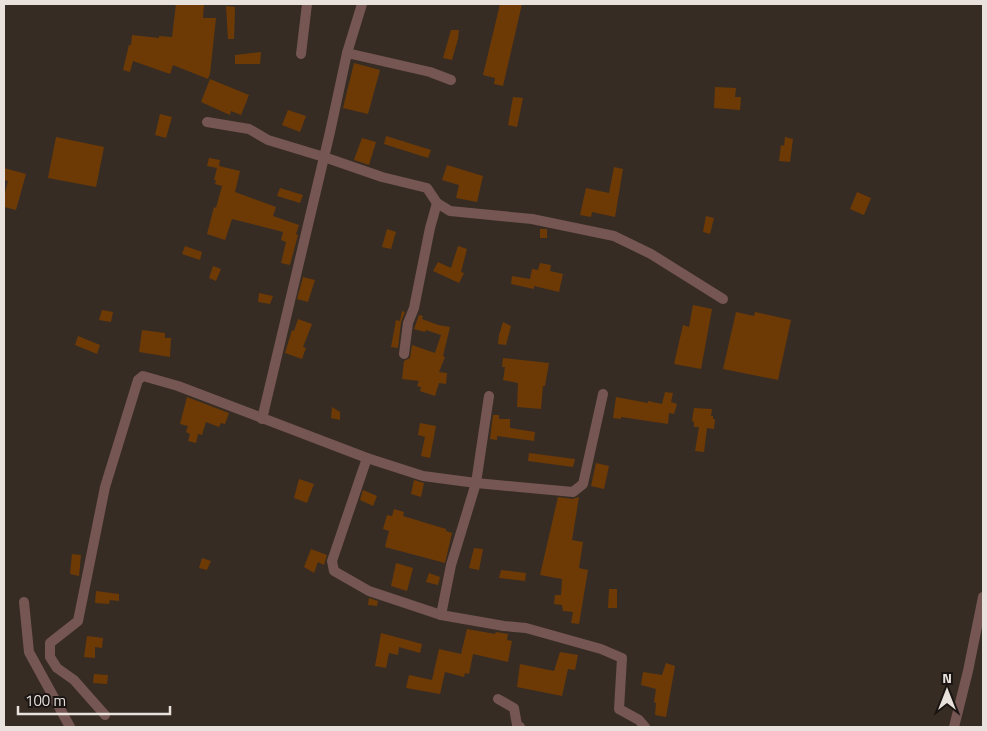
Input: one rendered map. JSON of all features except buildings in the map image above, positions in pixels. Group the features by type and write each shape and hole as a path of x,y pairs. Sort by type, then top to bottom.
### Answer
{"street":[{"path":"301,54 308,4"},
{"path":"262,419 347,53 362,4"},
{"path":"347,53 430,72 451,80"},
{"path":"207,122 249,129 268,140 382,177 427,188 437,203 450,211 532,219 614,236 651,254 723,299"},
{"path":"404,354 408,323 414,308 437,203"},
{"path":"105,715 74,680 57,668 50,657 50,644 78,621 105,487 138,380 143,376 178,386 367,458 423,476 573,492 583,484 603,394"},
{"path":"441,615 451,565 476,483 489,396"},
{"path":"367,458 332,561 334,572 369,591 441,615 526,628 602,649 622,658 619,710 639,720 645,727"},
{"path":"954,727 983,597"},
{"path":"24,602 30,652 70,727"},
{"path":"498,699 514,708 517,724 520,727"}]}
